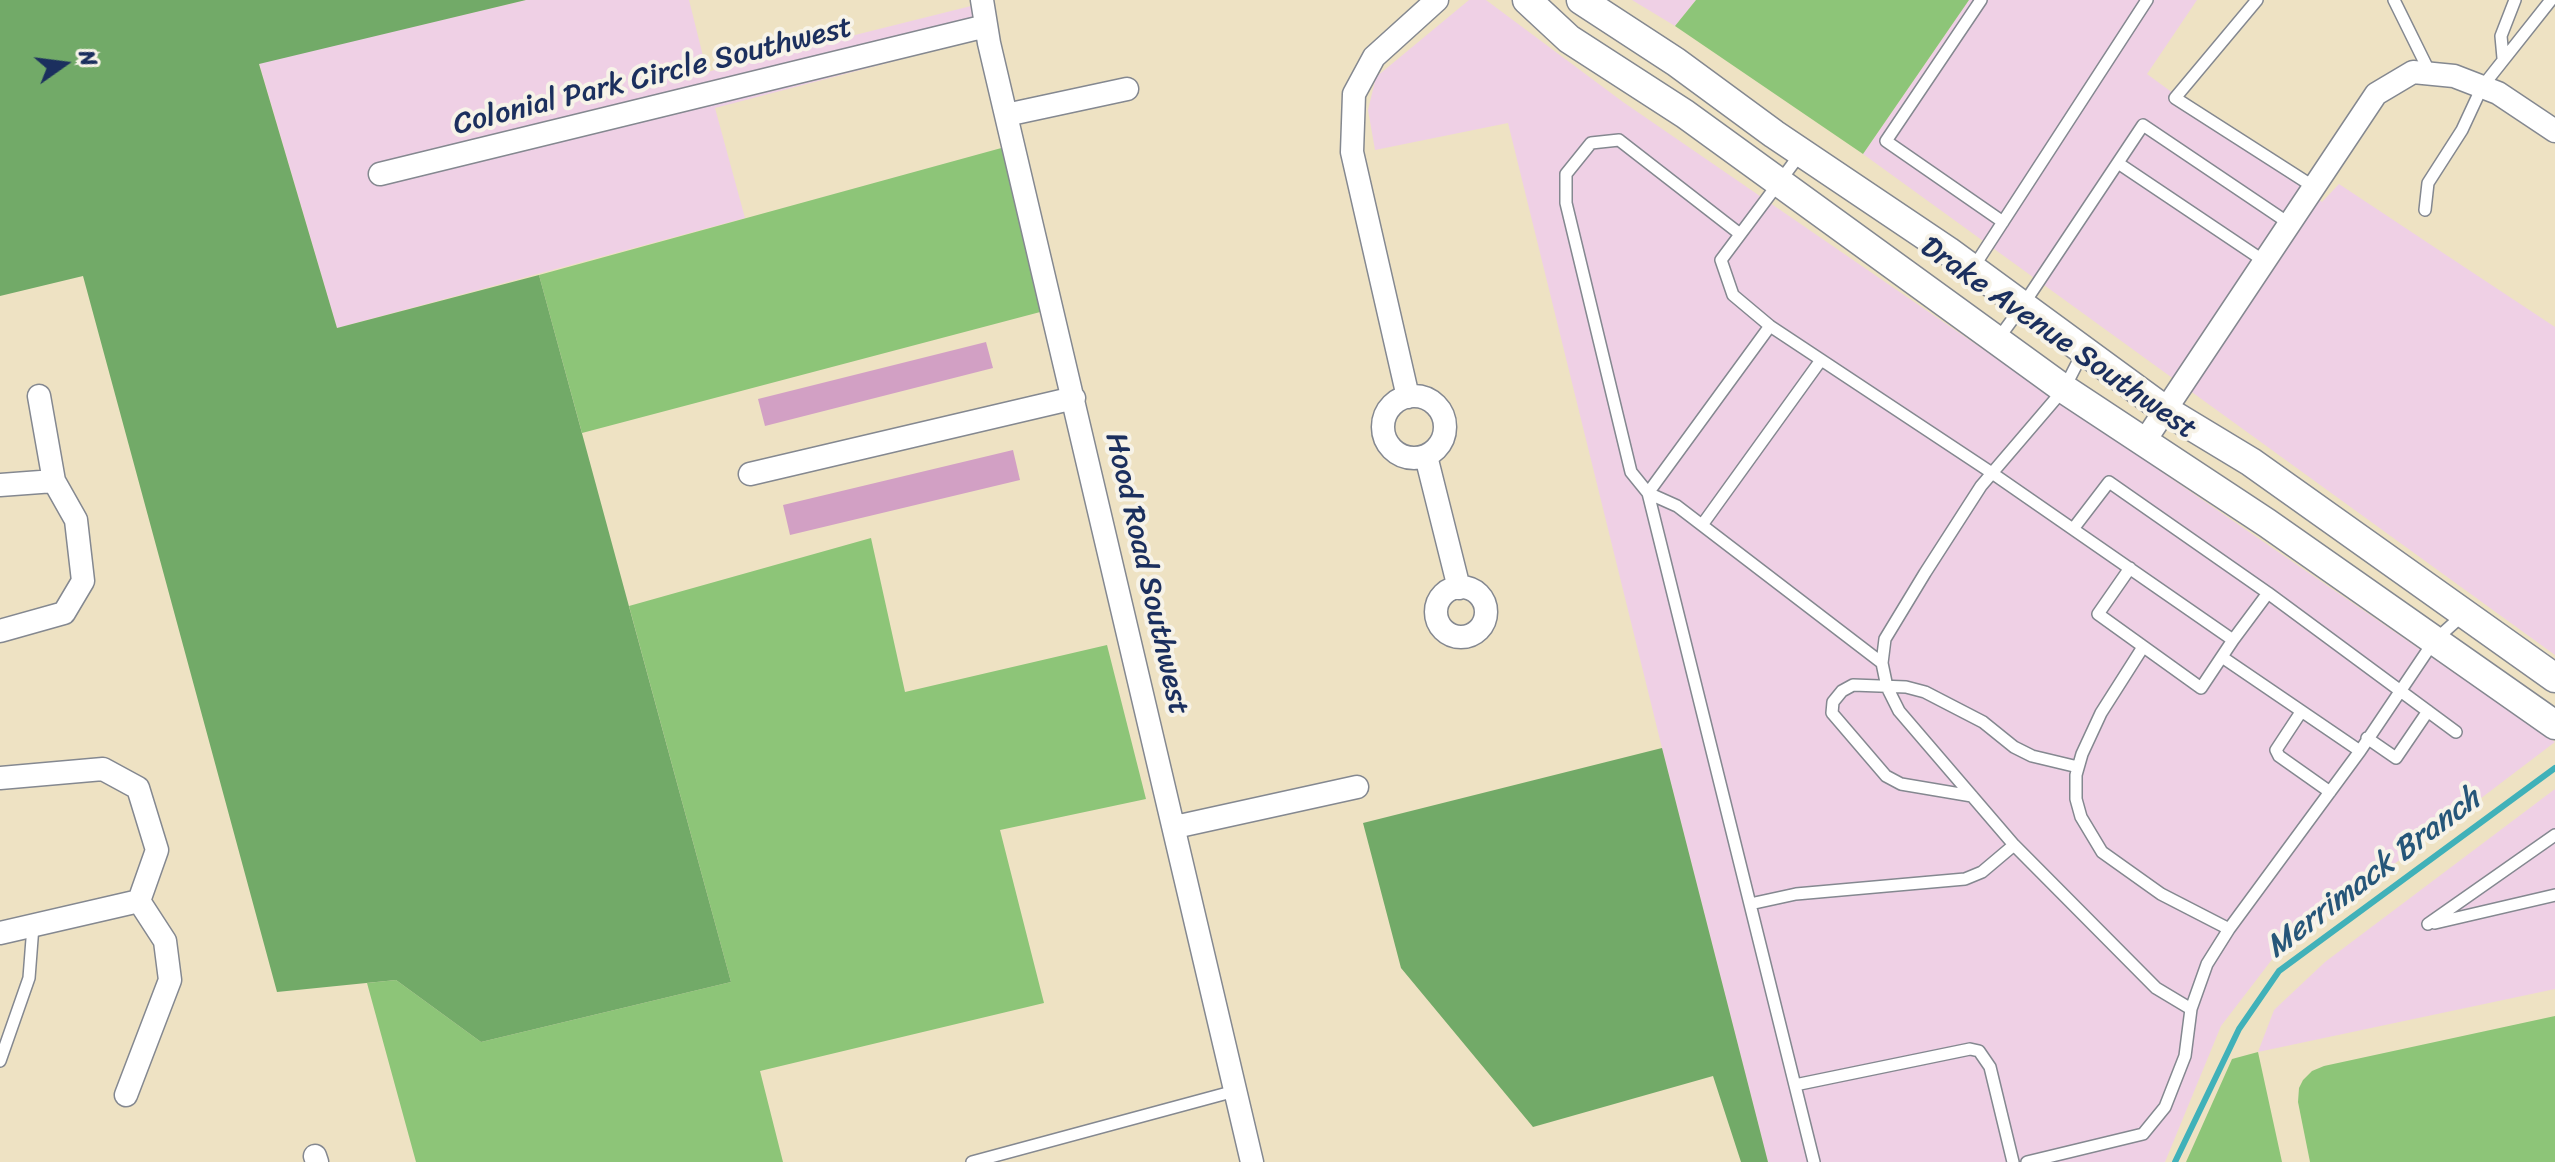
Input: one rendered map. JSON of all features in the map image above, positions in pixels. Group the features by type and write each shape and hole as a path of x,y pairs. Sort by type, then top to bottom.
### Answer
{"street":[{"name":"Hood Road Southwest","path":"982,0 1006,115 1252,1162"},
{"path":"1408,397 1352,152 1354,94 1374,57 1437,0"},
{"name":"Drake Avenue Southwest","path":"1527,0 1569,39 1685,114 2064,389 2267,523 2555,725"},
{"name":"Drake Avenue Southwest","path":"1581,0 1676,62 1801,153 1973,269 2165,410 2251,462 2555,678"},
{"name":"Colonial Park Circle Southwest","path":"380,174 986,26"},
{"path":"2144,442 2376,94 2413,72 2454,76 2498,93 2555,131"},
{"path":"1006,115 1127,89"},
{"path":"0,631 64,613 83,581 76,520 54,481 39,396"},
{"path":"1418,396 1436,405 1445,423 1441,443 1426,456 1405,457 1389,445 1385,436 1384,426 1391,407 1408,397 1418,396"},
{"path":"750,474 1074,398"},
{"path":"1426,456 1459,588"},
{"path":"0,485 54,481"},
{"path":"0,778 103,769 138,788 157,850 139,901"},
{"path":"1175,827 1357,787"},
{"path":"0,933 139,901"},
{"path":"126,1095 170,980 165,941 139,901"}],"lane":[{"path":"1981,0 1886,141 2003,222"},
{"path":"1973,269 2147,0"},
{"path":"2257,0 2175,98 2314,187"},
{"path":"2394,0 2430,73"},
{"path":"2503,58 2501,36 2515,0"},
{"path":"2425,210 2428,183 2462,130 2482,87 2551,0"},
{"path":"1996,341 2143,125 2290,224"},
{"path":"1740,234 1619,140 1591,143 1566,174 1566,203 1631,472 1648,493 1814,1162"},
{"path":"1801,153 1721,260 1733,295 1770,326 1992,473 2233,640"},
{"path":"2118,163 2264,261"},
{"path":"1648,493 1770,326"},
{"path":"2084,350 2064,389 1992,473 1933,560 1885,639 1882,663 1887,687 1899,711 2014,845 2156,988 2191,1009"},
{"path":"1702,525 1821,360"},
{"path":"2073,529 2109,482 2268,593 2456,732"},
{"path":"1648,493 1677,506 1882,663"},
{"path":"2130,568 2098,614 2201,688 2268,593"},
{"path":"2027,1162 2143,1134 2165,1107 2185,1056 2191,1009 2207,964 2229,929 2360,751 2434,641 2464,614"},
{"path":"2143,647 2101,713 2078,767 2076,799 2081,817 2102,852 2161,894 2229,929"},
{"path":"2222,657 2360,751"},
{"path":"1972,796 1901,784 1886,776 1832,713 1833,702 1842,691 1853,685 1906,687 1925,692 1983,722 2014,747 2032,756 2078,767"},
{"path":"2367,738 2396,758 2428,711"},
{"path":"2301,712 2276,750 2279,756 2330,792"},
{"path":"2555,835 2428,924 2555,895"},
{"path":"1750,904 1796,894 1965,879 1982,872 2014,845"},
{"path":"0,1061 29,978 33,926"},
{"path":"1795,1085 1970,1049 1979,1051 1990,1067 2013,1162"},
{"path":"972,1162 1235,1091"}],"shaded area":[{"path":"526,0 689,0 707,72 971,6 979,39 715,108 745,218 337,328 259,63"},
{"path":"1469,0 1486,0 1623,102 2555,742 2277,953 2221,1026 2165,1162 1768,1162 1508,123 1375,150 1368,110 1376,77"},
{"path":"1632,0 1696,0 1675,26"},
{"path":"1969,0 2197,0 2147,74 2322,202 2339,184 2555,327 2555,655 1863,154"},
{"path":"2555,789 2555,989 2258,1052 2274,1010 2325,962"}],"green space":[{"path":"0,0 526,0 259,64 337,328 539,275 731,982 481,1042 396,980 277,992 83,276 0,296"},
{"path":"1696,0 1969,0 1863,154 1675,26"},
{"path":"1005,147 1044,311 582,433 539,275"},
{"path":"871,538 905,692 1107,645 1146,799 1000,830 1044,1003 760,1071 783,1162 416,1162 367,983 396,980 481,1042 731,982 629,606"},
{"path":"1662,748 1768,1162 1741,1162 1713,1076 1533,1127 1401,968 1363,823"},
{"path":"2555,1016 2555,1162 2310,1162 2298,1102 2299,1088 2312,1071"},
{"path":"2258,1052 2282,1162 2186,1162 2232,1059"}],"building":[{"path":"986,342 993,368 765,426 758,399"},
{"path":"1013,450 1020,480 790,535 783,505"}],"waterway":[{"name":"Merrimack Branch","path":"2175,1162 2239,1029 2279,971 2555,768"}]}
